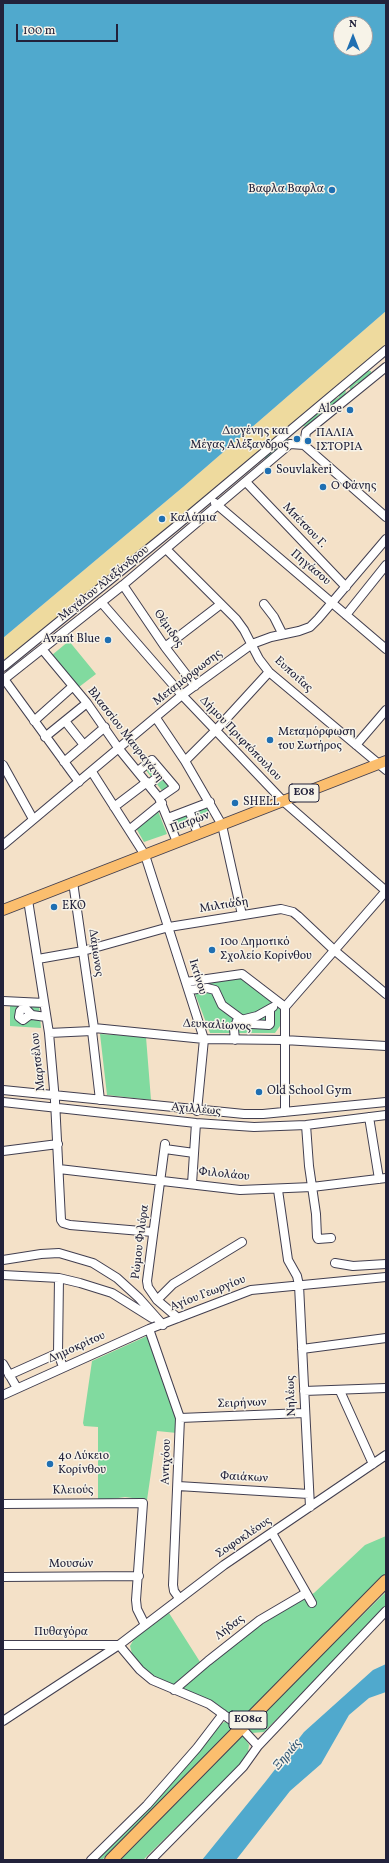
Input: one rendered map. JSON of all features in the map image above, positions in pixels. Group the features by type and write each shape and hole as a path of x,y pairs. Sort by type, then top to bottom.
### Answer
{"highway":[{"name":"ΕΟ8α","path":"110,1860 386,1581"}],"main road":[{"name":"Πατρών","path":"3,910 222,824 383,765"}],"street":[{"path":"3,667 208,499 386,350"},
{"path":"377,358 386,367 306,432 304,445 386,517"},
{"name":"Μεγάλου Αλεξάνδρου","path":"4,680 123,585 292,443 304,445"},
{"name":"Μπέτσου Γ.","path":"246,482 346,586"},
{"name":"Πηγάσου","path":"208,499 218,505 386,649"},
{"name":"Μεταμόρφωσης","path":"3,845 92,772 182,695 252,644 282,633 299,631 310,627 386,539"},
{"name":"Ευποιΐας","path":"166,549 221,604 244,630 259,659 269,672 356,745 383,765"},
{"path":"346,615 386,565"},
{"name":"Θέμιδος","path":"123,585 165,647 195,686"},
{"name":"Δήμου Πριφτόπουλου","path":"101,602 182,695 283,801 386,891"},
{"path":"165,647 221,604"},
{"path":"264,604 277,622 282,633"},
{"name":"Βλασσίου Μαυραγάνη","path":"42,649 72,687 87,703 119,749 148,783 160,800 176,842"},
{"path":"185,761 215,731 269,672"},
{"path":"4,680 79,782"},
{"path":"34,721 72,687"},
{"path":"46,737 87,703"},
{"path":"356,745 386,710"},
{"path":"156,718 185,761 222,824 242,915"},
{"path":"65,721 84,745"},
{"path":"64,762 105,728"},
{"path":"128,830 175,788 152,760 138,771"},
{"path":"3,765 33,819"},
{"name":"Ικτίνου","path":"92,772 144,855 188,986 204,1039 197,1110"},
{"path":"114,807 164,773"},
{"path":"168,818 210,802"},
{"path":"189,810 198,834"},
{"name":"Δάμωνος","path":"73,882 93,1029 100,1100"},
{"path":"285,1112 285,1008 386,891"},
{"name":"Μαρτσέλου","path":"28,900 49,1033 56,1108 61,1217 63,1223 70,1225 153,1232"},
{"name":"Μιλτιάδη","path":"38,959 83,951 169,927 276,910 288,910 298,916 334,950 386,994"},
{"path":"188,986 242,974 285,1008"},
{"path":"188,986 215,990 222,1005 240,1019 252,1024 269,1025 270,1010"},
{"path":"3,1001 44,1003"},
{"path":"235,1040 235,1024 240,1019 254,1018 270,1010 277,1002"},
{"path":"30,1014 46,1017"},
{"name":"Δευκαλίωνος","path":"49,1033 93,1029 204,1039 284,1040 386,1046"},
{"name":"Αχιλλέως","path":"3,1090 244,1114 285,1112 386,1102"},
{"name":"Αχιλλέως","path":"3,1102 196,1123 268,1127 306,1125 386,1114"},
{"path":"369,1116 382,1179"},
{"path":"192,1184 196,1123"},
{"path":"306,1125 316,1214 317,1237 318,1239 331,1238"},
{"path":"3,1151 58,1144"},
{"name":"Ρώμου Φιλύρα","path":"178,1318 157,1300 148,1287 147,1281 165,1147 194,1153"},
{"name":"Φιλολάου","path":"59,1169 240,1190 278,1190 382,1179"},
{"name":"Νηλέως","path":"278,1190 288,1260 295,1272 299,1285 304,1413 310,1507"},
{"path":"157,1300 173,1284 242,1242"},
{"path":"3,1260 59,1252 94,1263 117,1278 139,1298 163,1325"},
{"path":"335,1263 353,1266 386,1264"},
{"name":"Αγίου Γεωργίου","path":"3,1275 59,1278 112,1294 133,1305 163,1325 250,1290 386,1277"},
{"path":"59,1278 58,1353 63,1367"},
{"name":"Δημοκρίτου","path":"3,1395 149,1329 163,1325"},
{"name":"Αντιχόου","path":"149,1329 180,1418 173,1585 174,1591 179,1598"},
{"path":"302,1349 386,1338"},
{"path":"9,1374 58,1353"},
{"path":"3,1364 17,1388"},
{"path":"304,1391 340,1391 386,1388"},
{"path":"340,1391 373,1464"},
{"name":"Σειρήνων","path":"180,1418 304,1413"},
{"name":"Σοφοκλέους","path":"3,1721 120,1644 179,1598 386,1455"},
{"name":"Φαιάκων","path":"178,1486 309,1494"},
{"name":"Κλειούς","path":"3,1504 143,1503 138,1576"},
{"path":"272,1533 312,1603"},
{"path":"138,1576 136,1600 137,1609 145,1625"},
{"name":"Μουσών","path":"3,1577 138,1576"},
{"name":"Λήδας","path":"174,1690 208,1660 260,1620 306,1594"},
{"path":"151,1860 243,1767 258,1746 386,1610"},
{"path":"120,1644 140,1670 152,1680 209,1704 231,1720"},
{"name":"Πυθαγόρα","path":"3,1645 120,1644"},
{"path":"91,1860 147,1805 197,1748 224,1714"},
{"path":"245,1732 258,1746"}],"green space":[{"path":"368,371 371,371 371,375 360,384 357,383 353,387 354,389 350,389 349,386"},
{"path":"342,391 346,391 345,395 333,406 330,405 330,402 339,397 339,394"},
{"path":"320,410 324,410 322,414 318,415 317,418 306,427 303,426 303,424 311,419 311,416"},
{"path":"285,438 288,439 288,443 271,455 271,458 267,461 265,460 265,456 278,444 284,442"},
{"path":"69,641 96,674 79,687 52,655"},
{"path":"152,762 161,773 152,778 145,769"},
{"path":"162,776 173,787 163,792 156,783"},
{"path":"207,806 211,813 197,822 192,811"},
{"path":"158,811 167,834 144,842 136,828"},
{"path":"188,815 192,825 177,832 172,820 173,818"},
{"path":"239,976 280,1008 280,1026 275,1033 210,1033 191,983"},
{"path":"10,1004 39,1005 41,1028 10,1026"},
{"path":"100,1034 146,1037 151,1100 107,1095"},
{"path":"147,1336 178,1418 177,1433 157,1431 147,1500 125,1497 98,1501 98,1427 84,1426 83,1423 92,1361"},
{"path":"386,1536 386,1573 102,1860 95,1860 195,1755 221,1724 233,1717 217,1704 180,1689 210,1663 273,1615 314,1593 365,1545"},
{"path":"386,1592 386,1605 264,1732 252,1733 248,1728"},
{"path":"169,1613 202,1665 173,1686 144,1672 133,1657 130,1646 134,1639"},
{"path":"243,1735 249,1745 248,1752 238,1767 143,1860 120,1860"}],"sand":[{"name":"Καλάμια","path":"386,311 386,345 3,664 3,638 183,487"}],"water":[{"path":"3,3 386,3 386,311 183,487 3,638"},
{"name":"Ξηριάς","path":"386,1664 386,1692 369,1698 349,1715 321,1764 290,1791 236,1860 202,1860 304,1732 373,1670"}],"place":[{"name":"Βαφλα Βαφλα","path":"332,190"},
{"name":"Aloe","path":"350,410"},
{"name":"Διογένης και Μέγας Αλέξανδρος","path":"297,439"},
{"name":"ΠΑΛΙΑ ΙΣΤΟΡΙΑ","path":"308,441"},
{"name":"Souvlakeri","path":"268,471"},
{"name":"Ο Φάνης","path":"323,487"},
{"name":"Καλάμια","path":"162,519"},
{"name":"Avant Blue","path":"108,640"},
{"name":"Μεταμόρφωση του Σωτήρος","path":"270,740"},
{"name":"SHELL","path":"235,803"},
{"name":"EKO","path":"54,907"},
{"name":"10ο Δημοτικό Σχολείο Κορίνθου","path":"212,950"},
{"name":"Old School Gym","path":"259,1092"},
{"name":"4ο Λύκειο Κορίνθου","path":"50,1464"}]}
